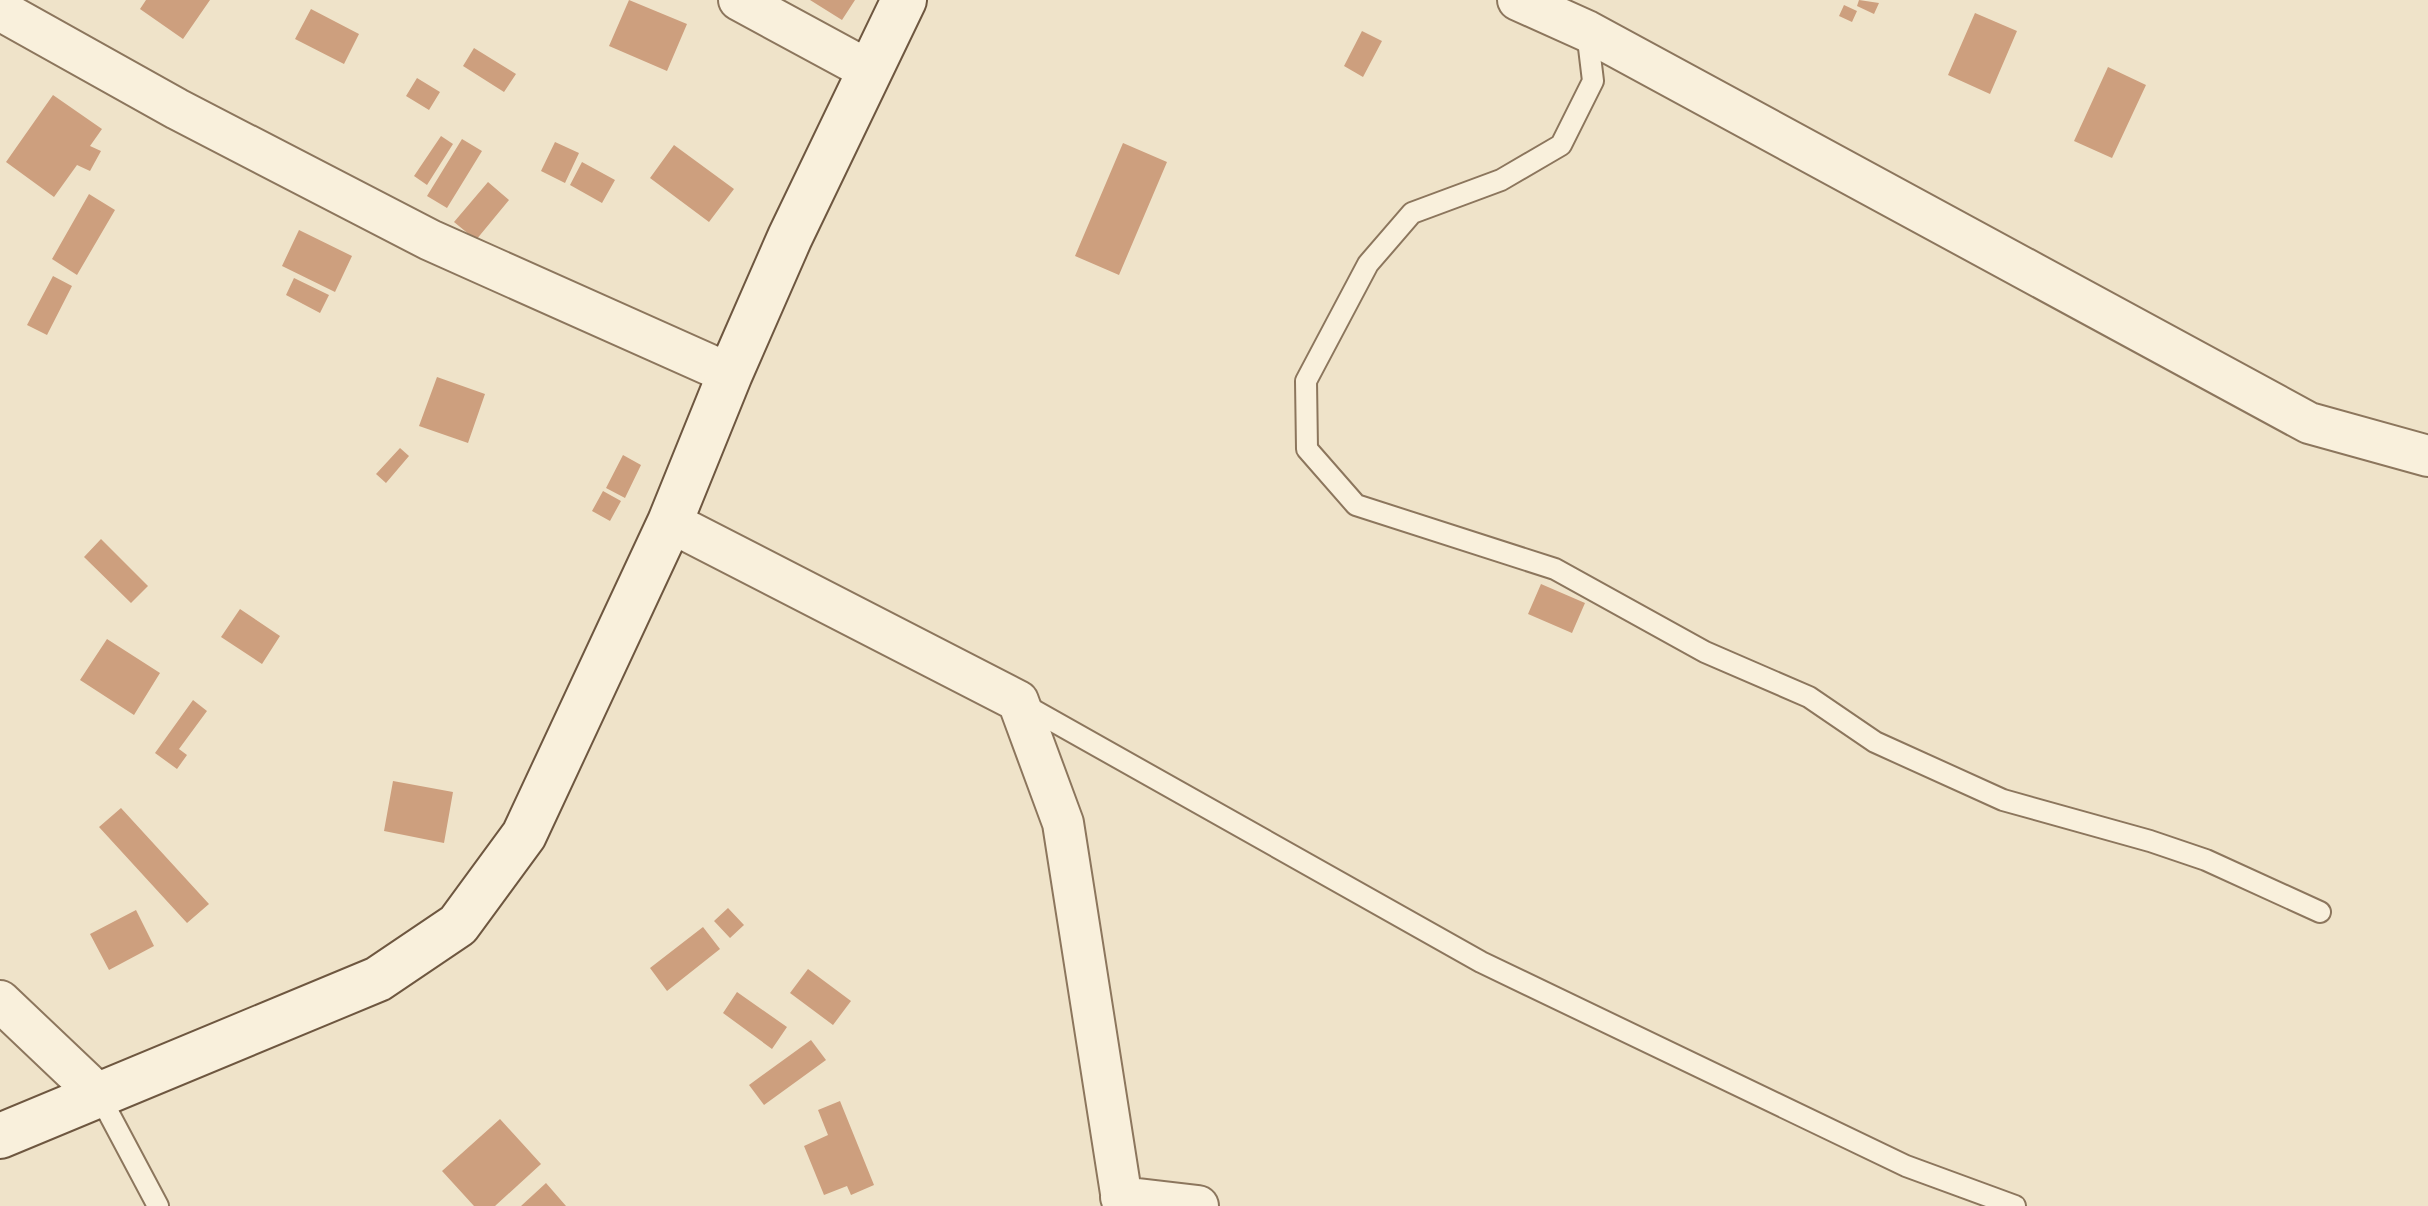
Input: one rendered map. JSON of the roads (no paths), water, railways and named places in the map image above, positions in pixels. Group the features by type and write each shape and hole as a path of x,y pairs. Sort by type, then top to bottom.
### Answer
{"street":[{"path":"739,0 870,71"},
{"path":"0,1136 378,979 458,925 524,835 670,522 790,237 904,0"},
{"path":"1518,0 1587,31 2309,423 2428,456"},
{"path":"0,10 177,109 430,240 730,374"},
{"path":"670,522 1018,701 1063,823 1122,1201 1198,1206"},
{"path":"0,1001 99,1095"}],"lane":[{"path":"1587,31 1593,81 1561,145 1501,180 1412,213 1368,264 1306,381 1307,449 1356,505 1555,569 1705,652 1809,697 1888,748 2003,800 2206,860 2320,912"},
{"path":"1018,701 1481,962 1906,1166 2015,1206"},
{"path":"99,1095 158,1206"}]}
